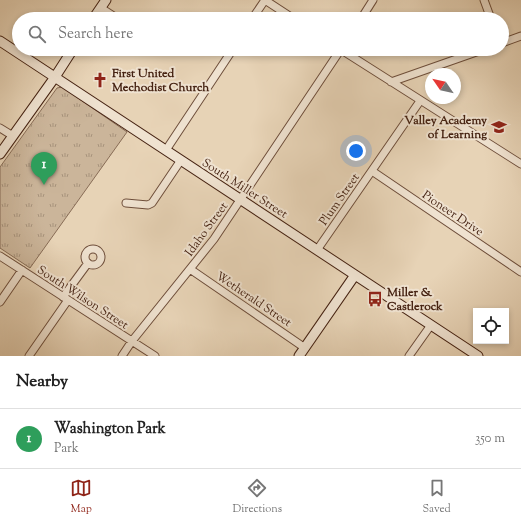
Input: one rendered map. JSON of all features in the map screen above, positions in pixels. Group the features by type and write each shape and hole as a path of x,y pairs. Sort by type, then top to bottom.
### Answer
{"main road":[{"path":"97,12 102,3"},
{"name":"South Miller Street","path":"0,41 12,49"},
{"name":"South Miller Street","path":"23,56 478,356"},
{"path":"0,154 69,56"},
{"path":"299,356 355,275"}],"street":[{"path":"257,12 265,0 283,12"},
{"path":"365,12 373,0"},
{"path":"484,0 488,12"},
{"path":"102,3 111,12"},
{"path":"509,40 521,36"},
{"path":"166,150 228,56"},
{"name":"Idaho Street","path":"122,356 132,341 214,240 336,56"},
{"path":"352,56 521,164"},
{"path":"391,82 466,56"},
{"name":"Plum Street","path":"317,250 420,101"},
{"path":"0,128 13,136"},
{"path":"126,203 148,205 152,203 181,160"},
{"name":"Pioneer Drive","path":"372,171 521,272"},
{"name":"South Wilson Street","path":"0,256 155,356"},
{"path":"29,356 88,263"},
{"name":"Wetherald Street","path":"190,269 305,348"},
{"path":"0,302 22,270"},
{"path":"409,356 431,325"}],"green space":[{"path":"62,87 127,132 30,268 0,248 0,167 57,88"}],"place":[{"name":"First United Mechodist Church","path":"100,80"},
{"name":"Valley Academy of Learning","path":"499,127"},
{"name":"Washington Park","path":"44,185"},
{"name":"Miller & Castlerock","path":"375,299"}]}
